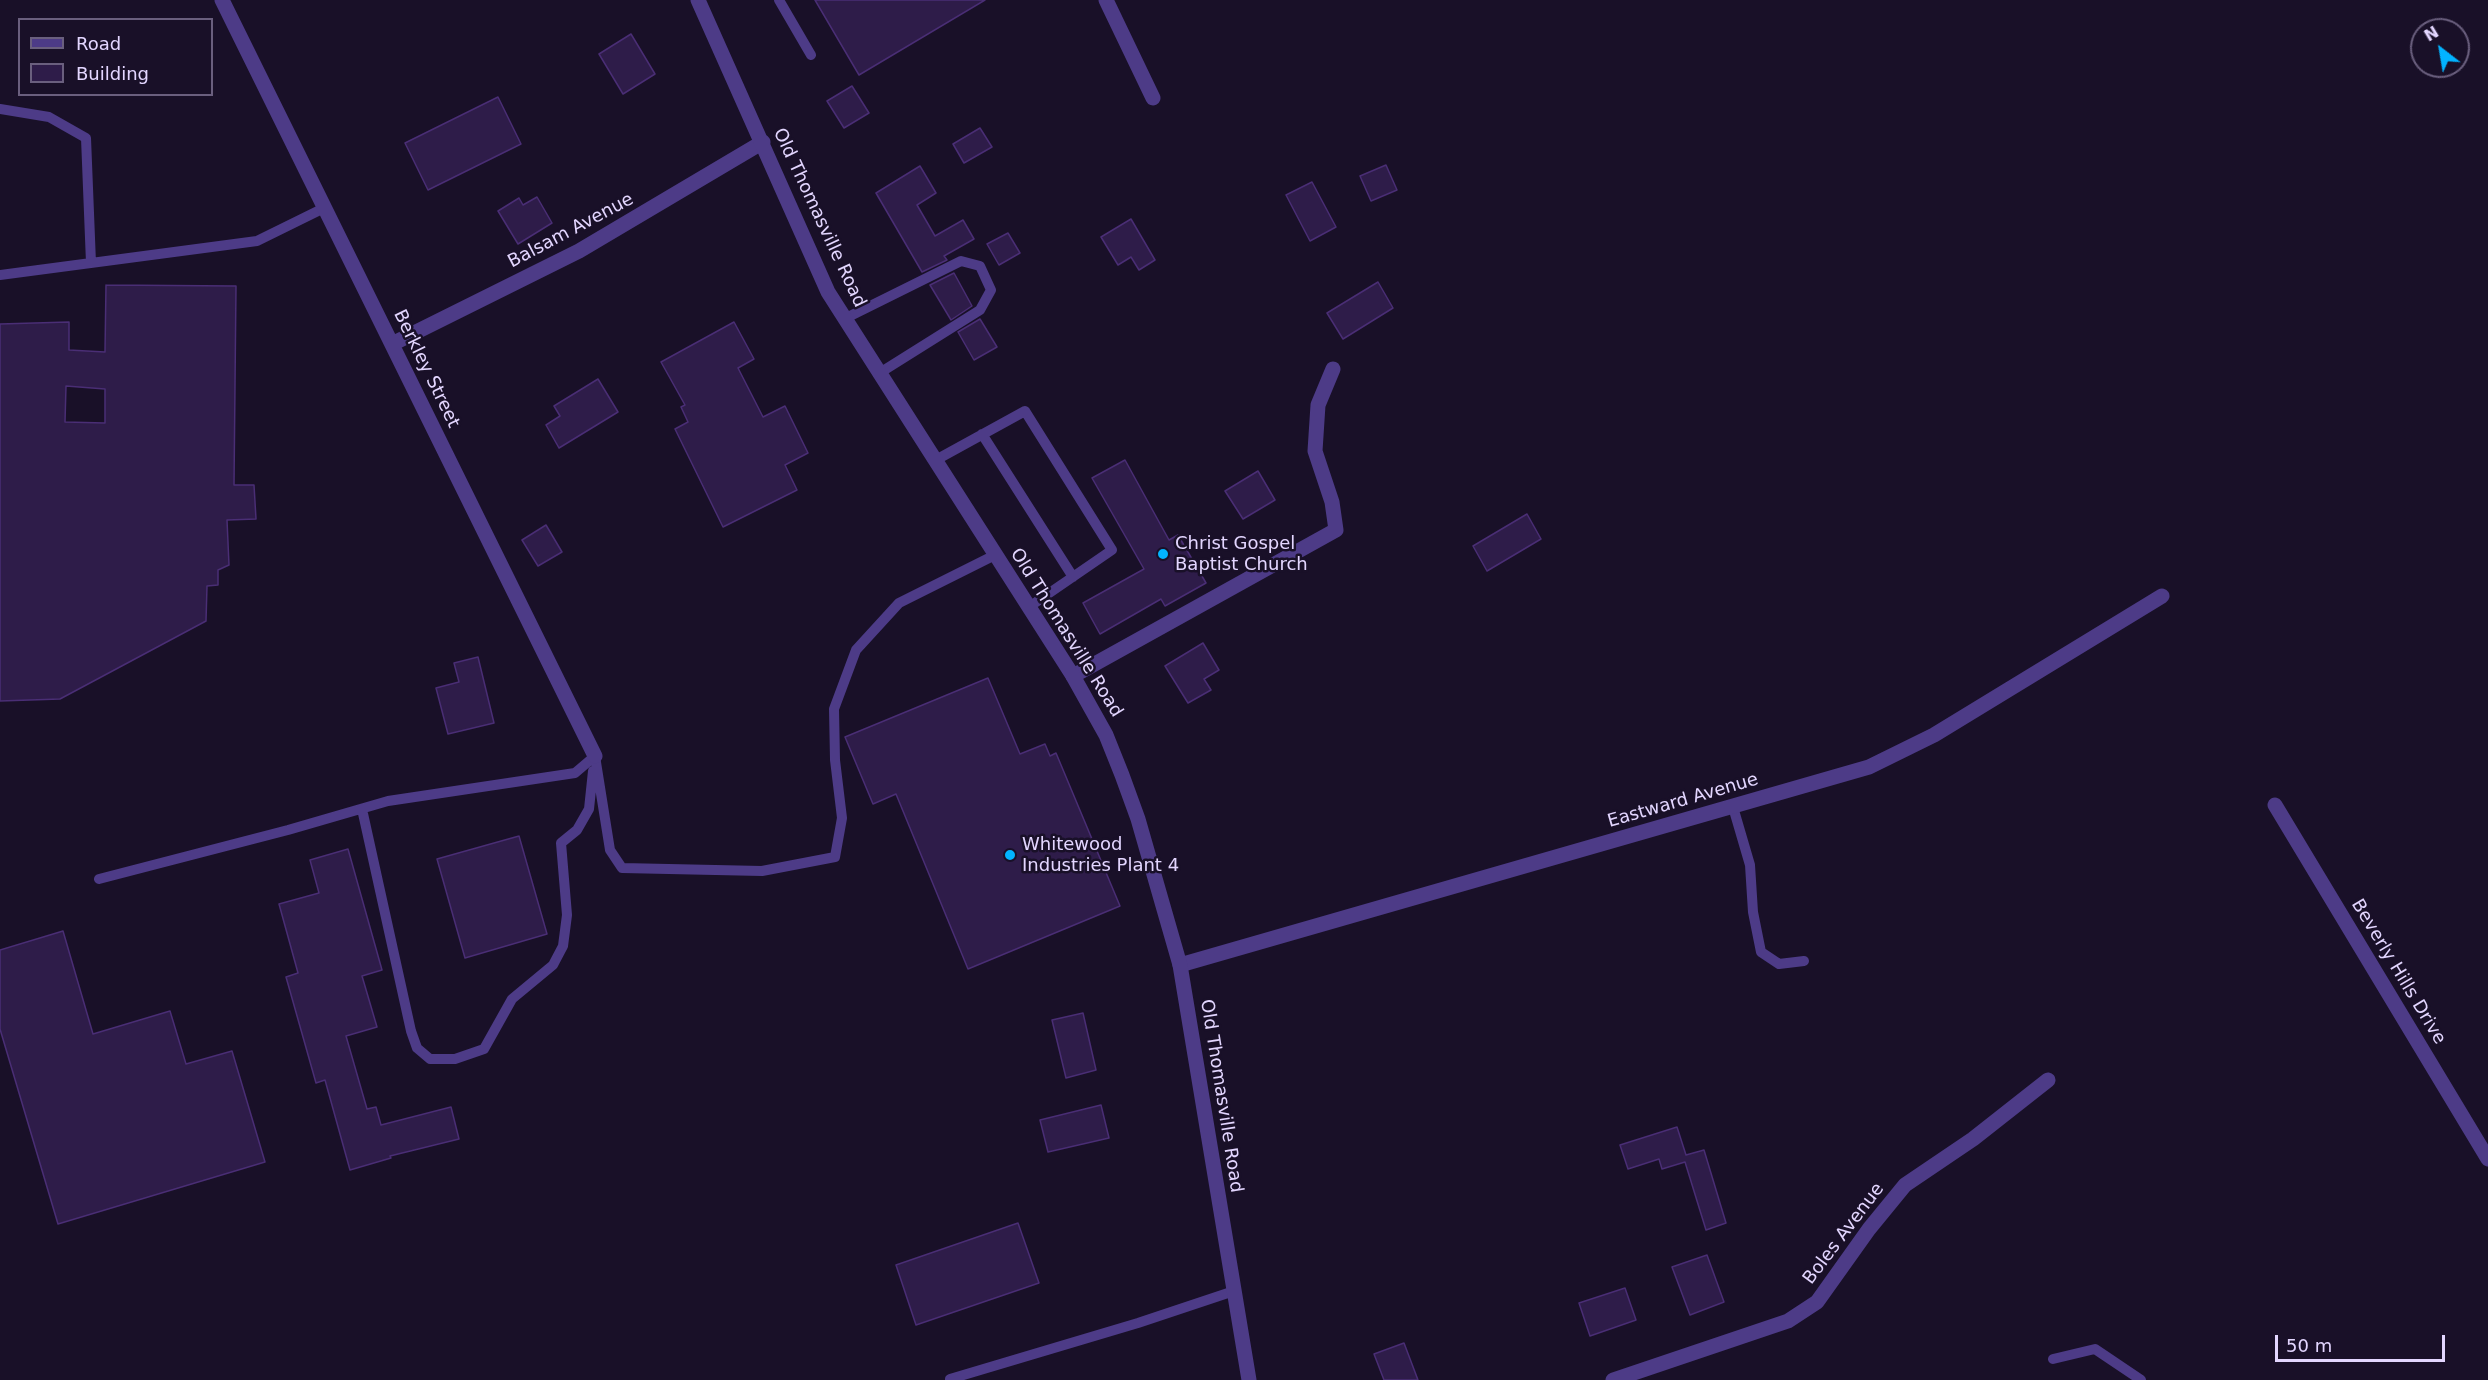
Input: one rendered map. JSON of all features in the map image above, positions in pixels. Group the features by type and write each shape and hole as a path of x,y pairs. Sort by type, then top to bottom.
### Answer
{"street":[{"name":"Berkley Street","path":"222,0 595,756"},
{"name":"Old Thomasville Road","path":"698,0 828,292 878,374 1073,676 1106,735 1122,775 1138,819 1180,965 1249,1380"},
{"path":"1106,0 1153,98"},
{"name":"Balsam Avenue","path":"392,344 579,250 763,142"},
{"path":"1073,676 1336,530 1332,502 1315,451 1318,405 1333,369"},
{"name":"Eastward Avenue","path":"1180,965 1869,767 1934,735 2162,596"},
{"name":"Beverly Hills Drive","path":"2275,805 2488,1159"},
{"name":"Boles Avenue","path":"1613,1380 1788,1322 1817,1302 1869,1229 1905,1185 1973,1139 2048,1080"}],"lane":[{"path":"779,0 811,55"},
{"path":"0,109 49,117 86,138 91,263"},
{"path":"0,275 257,241 324,208"},
{"path":"844,319 961,261 980,266 991,290 980,310 878,374"},
{"path":"934,460 1025,411 1112,550 1029,607"},
{"path":"982,434 1073,577"},
{"path":"595,756 610,850 622,868 762,871 835,857 842,818 835,760 834,709 856,650 898,603 995,555"},
{"path":"99,879 388,801 575,773 595,756"},
{"path":"362,809 411,1031 417,1048 430,1059 455,1059 484,1049 512,999 553,965 563,946 567,915 561,843 577,830 589,809 595,756"},
{"path":"1733,807 1750,865 1753,912 1761,952 1779,964 1804,961"},
{"path":"950,1379 1138,1323 1234,1291"},
{"path":"2053,1359 2095,1349 2141,1380"}],"building":[{"path":"815,0 985,0 859,75"},
{"path":"631,34 655,74 623,94 599,54"},
{"path":"852,86 869,113 844,128 827,101"},
{"path":"498,97 521,144 428,190 405,143"},
{"path":"980,128 992,147 964,163 953,144"},
{"path":"1386,165 1397,190 1371,201 1360,176"},
{"path":"920,166 936,193 917,205 935,236 963,220 974,239 944,256 947,260 922,272 876,193"},
{"path":"1312,182 1336,227 1310,241 1286,195"},
{"path":"537,197 552,223 518,244 498,211 519,198 523,205"},
{"path":"1131,219 1155,260 1139,270 1131,257 1118,265 1101,237"},
{"path":"1008,233 1020,253 999,265 987,244"},
{"path":"954,273 972,306 951,320 930,285"},
{"path":"1378,282 1393,308 1343,339 1327,313"},
{"path":"106,285 236,286 234,485 254,485 256,519 227,520 229,565 218,570 218,585 207,586 206,621 60,699 0,701 0,324 69,322 69,350 105,352","holes":["66,386 105,389 105,423 65,422"]},
{"path":"980,319 997,347 974,360 958,332"},
{"path":"734,322 754,359 738,368 763,417 785,406 808,453 785,465 797,490 723,527 675,429 688,422 681,407 685,405 661,362"},
{"path":"598,379 618,412 559,448 546,425 560,416 554,406"},
{"name":"Christ Gospel Baptist Church","path":"1125,460 1169,540 1178,535 1206,583 1165,606 1161,599 1100,634 1083,603 1144,569 1092,478"},
{"path":"1258,471 1275,500 1243,519 1225,491"},
{"path":"1527,514 1541,539 1487,571 1473,546"},
{"path":"546,525 562,552 538,566 522,540"},
{"path":"1203,643 1219,670 1204,679 1211,690 1188,703 1165,666"},
{"path":"478,657 494,723 448,734 436,688 459,682 454,663"},
{"name":"Whitewood Industries Plant 4","path":"988,678 1020,754 1045,744 1050,756 1056,753 1120,906 968,969 896,794 873,804 845,737"},
{"path":"519,836 547,934 465,958 437,859"},
{"path":"348,849 382,970 362,976 377,1027 346,1036 367,1109 376,1107 381,1125 451,1107 459,1139 390,1156 391,1158 350,1170 325,1080 316,1083 286,977 298,973 279,904 319,893 310,860"},
{"path":"63,931 93,1034 170,1011 186,1064 232,1051 265,1162 58,1224 0,1029 0,950"},
{"path":"1083,1013 1096,1070 1066,1078 1052,1020"},
{"path":"1101,1105 1109,1138 1048,1152 1040,1120"},
{"path":"1677,1127 1686,1155 1704,1150 1726,1223 1706,1230 1685,1162 1662,1169 1659,1159 1628,1169 1620,1145"},
{"path":"1018,1223 1039,1283 916,1325 896,1265"},
{"path":"1707,1255 1724,1302 1690,1315 1672,1267"},
{"path":"1625,1288 1636,1320 1590,1336 1579,1303"},
{"path":"1404,1343 1418,1380 1384,1380 1374,1354"}],"place":[{"name":"Christ Gospel Baptist Church","path":"1163,554"},
{"name":"Whitewood Industries Plant 4","path":"1010,855"}]}
